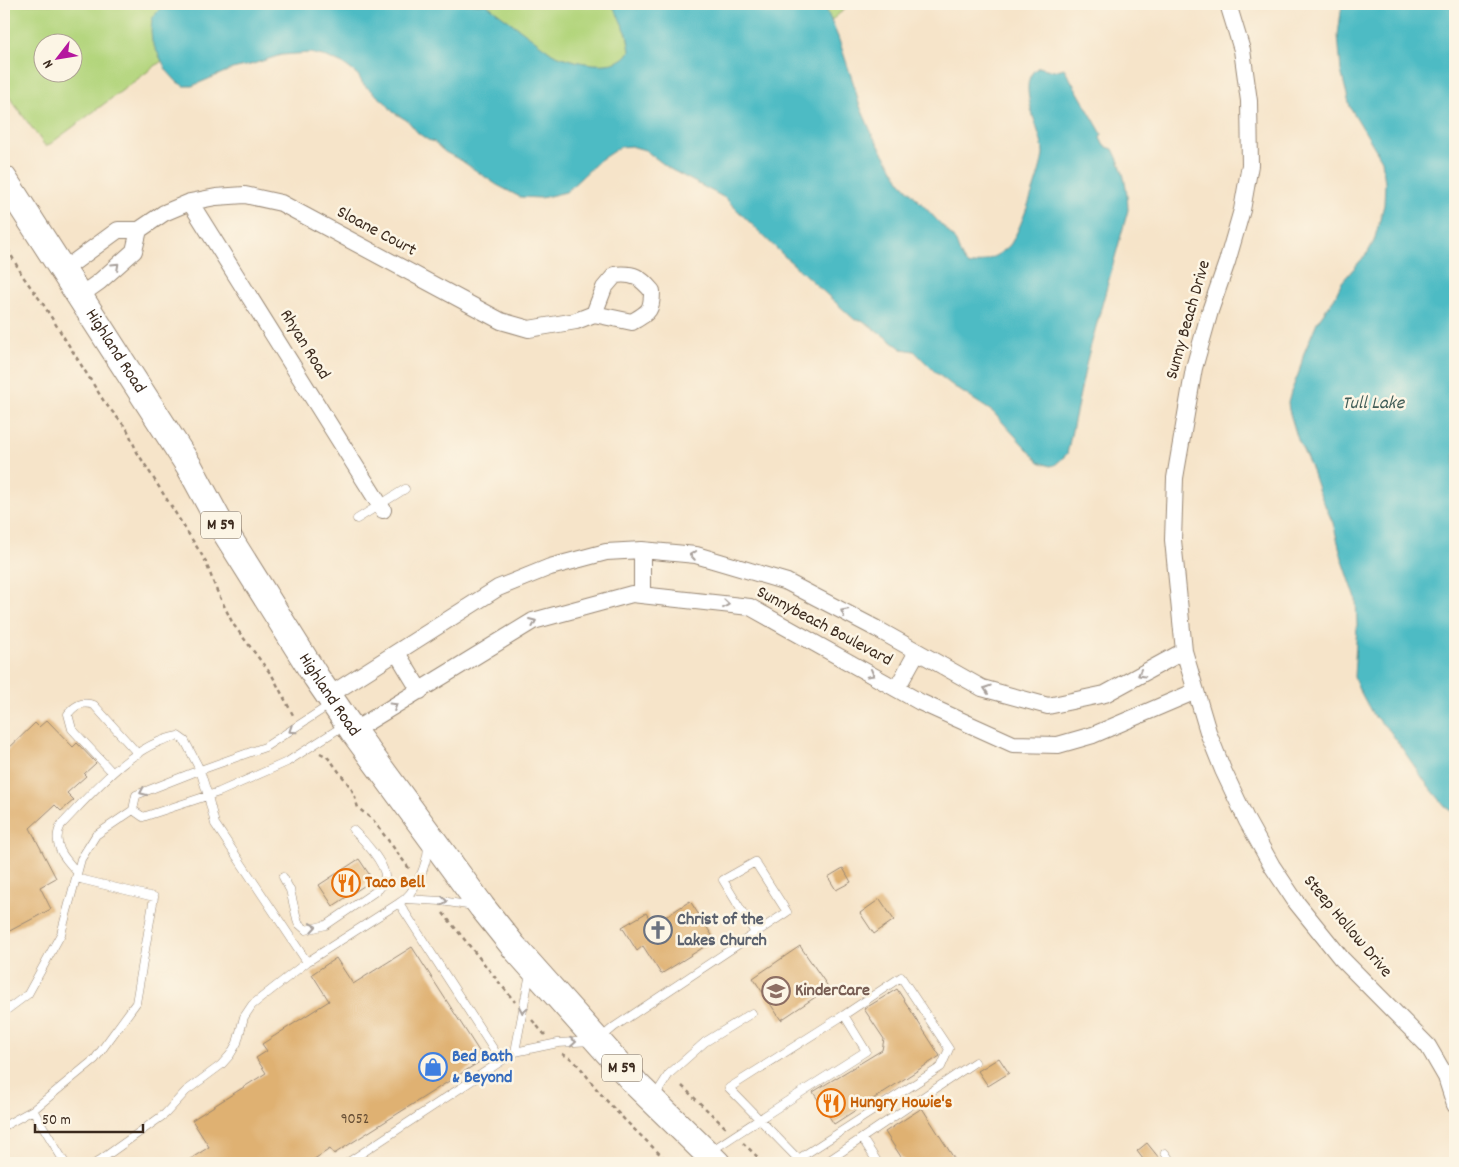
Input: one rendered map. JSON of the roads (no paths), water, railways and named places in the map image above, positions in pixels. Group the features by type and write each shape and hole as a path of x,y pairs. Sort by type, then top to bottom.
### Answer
{"highway":[{"name":"Highland Road","path":"4,179 78,297 189,466 222,527 340,713 482,907 532,968 597,1041 709,1158"}],"street":[{"name":"Sunny Beach Drive","path":"1184,651 1172,540 1176,478 1194,368 1240,218 1250,165 1249,101 1242,50 1228,4"},
{"name":"Sloane Court","path":"62,270 118,230 139,230 164,213 190,202 216,197 245,195 281,203 501,321 529,329 576,322 594,314"},
{"name":"Rhyan Road","path":"190,202 381,507"},
{"path":"78,297 100,282 134,251 139,230"},
{"name":"Sunnybeach Boulevard","path":"340,713 398,652 498,588 550,567 606,552 642,550 696,555 787,582 982,688 1048,706 1106,694 1184,651"},
{"path":"642,550 642,595"},
{"name":"Sunnybeach Boulevard","path":"340,713 420,690 532,621 632,594 750,607 920,702 1013,744 1058,745 1093,735 1196,691"},
{"name":"Steep Hollow Drive","path":"1184,651 1209,735 1223,770 1247,821 1272,866 1296,902 1336,952 1428,1046 1446,1077 1455,1105"},
{"path":"398,652 420,690"},
{"name":"Sunnybeach Boulevard","path":"897,688 917,652"}],"lane":[{"path":"357,519 381,507 405,489"},
{"path":"112,772 72,729 68,714 77,705 88,703 94,705 138,754"},
{"path":"4,1012 28,994 61,934 81,859 96,835 133,810 136,795 200,770 265,748 340,713"},
{"path":"133,810 143,817 208,796 287,762 340,713"},
{"path":"4,1126 33,1110 95,1059 136,1003 154,897 76,875 61,852 56,834 61,825 112,772 161,740 178,736 184,741 200,770 215,824 307,962"},
{"path":"283,877 290,890 298,923 306,930 326,925 379,889 385,880 385,872 380,863 364,840 353,830"},
{"path":"96,1163 165,1114 186,1091 221,1065 230,1055 237,1042 244,1017 252,1005 307,962 403,901 420,877 428,858 428,835"},
{"path":"347,1163 515,1052 558,1043 597,1041 614,1027 787,912 755,862 723,880 755,933"},
{"path":"403,901 441,900 482,907"},
{"path":"403,901 501,1062"},
{"path":"515,1052 532,968"},
{"path":"901,977 949,1049 941,1067 800,1161 729,1088 844,1015 901,977"},
{"path":"653,1100 669,1074 706,1042 752,1013"},
{"path":"709,1158 734,1136 866,1051 844,1015"},
{"path":"827,1163 975,1062"},
{"path":"33,1110 65,1163"},
{"path":"862,1138 878,1163"},
{"path":"1165,1153 1172,1163"}],"water":[{"path":"163,4 486,4 552,53 570,60 605,64 624,58 630,51 627,34 612,4 824,4 838,37 859,104 873,136 901,182 953,237 969,266 1001,253 1009,246 1018,230 1035,186 1043,153 1028,95 1028,84 1031,74 1039,67 1054,71 1064,68 1102,134 1100,138 1104,146 1113,149 1117,157 1124,178 1128,210 1088,356 1067,454 1055,465 1050,466 1039,462 993,412 935,372 914,351 902,349 862,320 855,320 782,254 725,198 670,169 645,150 631,146 620,147 600,160 566,192 541,198 520,197 497,185 418,133 408,121 393,112 386,103 363,84 358,75 345,65 327,57 310,53 281,55 232,69 192,86 184,86 177,82 167,71 152,42 152,19"},
{"name":"Tull Lake","path":"1342,4 1455,4 1455,813 1446,807 1426,783 1390,731 1373,715 1354,677 1357,625 1356,599 1342,558 1333,523 1298,440 1288,403 1304,353 1317,322 1335,297 1342,282 1368,252 1374,241 1384,205 1385,183 1382,160 1350,107 1341,71 1338,35"}],"place":[{"name":"Taco Bell","path":"346,883"},
{"name":"Christ of the Lakes Church","path":"658,930"},
{"name":"KinderCare","path":"776,991"},
{"name":"Bed Bath & Beyond","path":"433,1067"},
{"name":"Hungry Howie's","path":"831,1103"}]}
